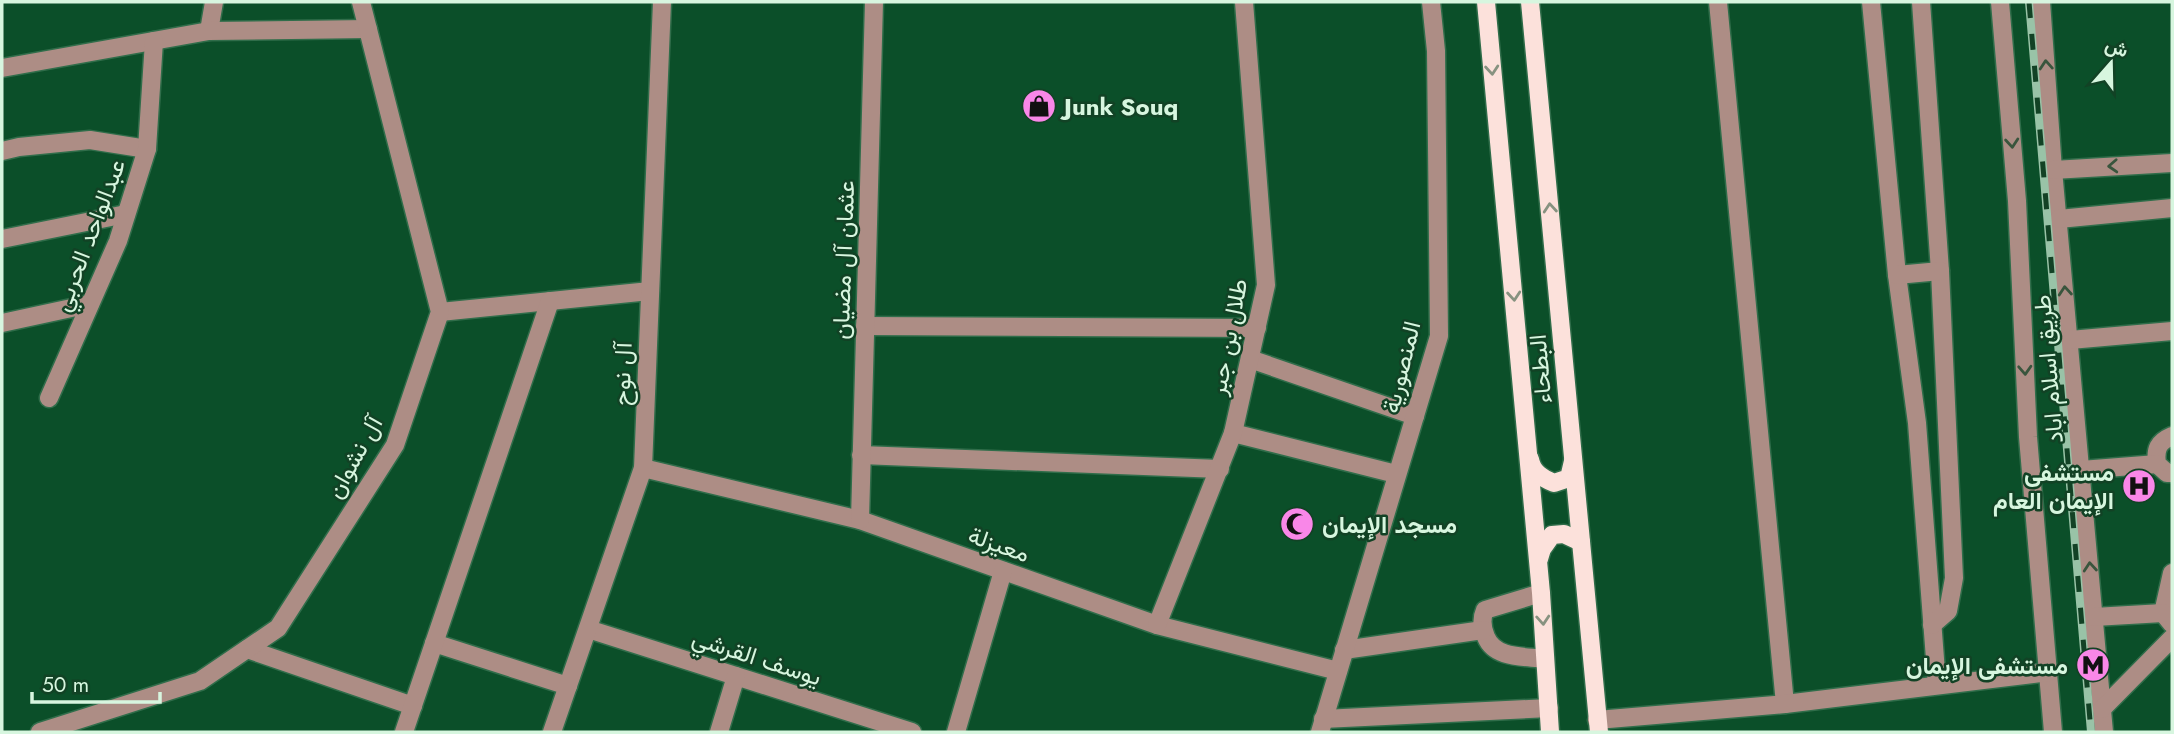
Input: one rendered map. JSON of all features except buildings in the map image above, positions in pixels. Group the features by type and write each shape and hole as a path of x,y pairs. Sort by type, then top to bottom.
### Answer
{"main road":[{"name":"البطحاء","path":"1486,2 1541,593 1550,732"},
{"name":"البطحاء","path":"1531,2 1598,726"},
{"path":"1528,452 1531,466 1537,474 1554,483 1569,478 1574,459"},
{"path":"1538,561 1542,549 1552,535 1564,534 1581,542"}],"street":[{"path":"209,32 214,2"},
{"path":"361,2 440,312 650,290"},
{"name":"آل نوح","path":"552,732 643,468 662,2"},
{"name":"عثمان آل مضيان","path":"860,520 874,2"},
{"name":"طلال بن جبر","path":"1157,625 1233,433 1266,285 1244,2"},
{"name":"المنصورية","path":"1321,726 1439,336 1436,51 1431,2"},
{"path":"1718,2 1785,704"},
{"path":"1871,2 1897,275 1917,423 1937,685"},
{"path":"1921,2 1940,271 1954,578 1948,611 1932,625"},
{"name":"طريق اسلام اباد","path":"2000,2 2017,201 2028,438 2053,732"},
{"name":"طريق اسلام اباد","path":"2041,2 2053,170 2104,732"},
{"path":"2,68 209,32 368,29"},
{"name":"عبدالواحد الحربي","path":"49,398 118,241 147,149 154,41"},
{"path":"2,151 90,140 147,149"},
{"path":"2053,170 2172,163"},
{"path":"2059,219 2172,208"},
{"path":"2,239 126,214"},
{"path":"1897,275 1940,271"},
{"path":"404,732 550,301"},
{"path":"2,323 90,304"},
{"name":"آل نشوان","path":"41,732 200,681 278,628 395,445 440,312"},
{"path":"865,326 1256,328"},
{"path":"2070,340 2172,331"},
{"path":"1250,359 1415,416"},
{"path":"1233,433 1396,474"},
{"path":"2081,470 2165,469 2155,451 2162,440 2172,436"},
{"path":"862,455 1220,469"},
{"name":"معيزلة","path":"643,468 860,520 1157,625 1338,671"},
{"path":"956,732 1003,571"},
{"path":"2094,617 2168,618 2172,573"},
{"path":"1541,593 1485,610 1482,618 1483,630 1489,644 1499,653 1545,659"},
{"name":"يوسف القرشي","path":"588,629 912,732"},
{"path":"1344,650 1483,630"},
{"path":"2102,709 2172,638"},
{"path":"434,643 568,686"},
{"path":"247,649 413,706"},
{"path":"1598,726 2049,672"},
{"path":"719,732 736,676"},
{"path":"1321,726 1549,708"}],"railway":[{"path":"2029,2 2091,732"}],"place":[{"name":"Junk Souq","path":"1039,106"},
{"name":"مستشفى الإيمان العام","path":"2139,486"},
{"name":"مسجد الإيمان","path":"1297,524"},
{"name":"مستشفى الإيمان","path":"2093,665"}]}
